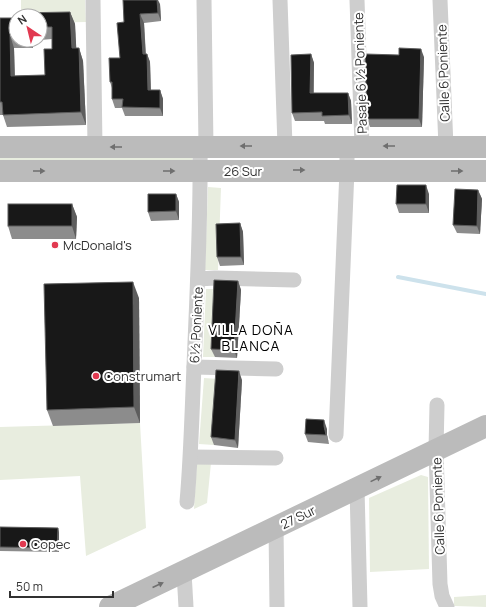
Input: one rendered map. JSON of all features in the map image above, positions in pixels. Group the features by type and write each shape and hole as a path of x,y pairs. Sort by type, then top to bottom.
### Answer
{"street":[{"path":"93,0 94,147"},
{"name":"6½ Poniente","path":"187,502 191,457 203,147 204,0"},
{"path":"280,0 285,146"},
{"name":"Pasaje 6 ½ Poniente","path":"336,436 348,170 355,146 357,0"},
{"name":"Calle 6 Poniente","path":"440,0 446,147"},
{"name":"26 Sur","path":"0,147 486,147"},
{"path":"421,170 440,155 446,147"},
{"name":"26 Sur","path":"0,171 486,171"},
{"path":"198,279 294,280"},
{"path":"194,367 276,369"},
{"name":"Calle 6 Poniente","path":"437,405 436,450 440,584 442,596 447,607"},
{"name":"27 Sur","path":"110,607 486,426"},
{"path":"191,457 276,458"},
{"path":"357,488 360,607"},
{"path":"276,527 277,607"},
{"path":"184,572 186,607"}],"shaded area":[{"path":"21,0 85,0 86,22 48,23 48,8 21,8"},
{"path":"0,155 189,155 193,159 189,165 0,165"},
{"path":"208,187 221,188 218,270 205,270"},
{"path":"206,289 217,289 215,357 203,357"},
{"path":"204,378 219,379 214,445 199,444"},
{"path":"140,423 146,528 86,556 80,476 0,480 0,427"},
{"path":"197,461 211,463 207,503 194,509"},
{"path":"421,475 428,477 429,569 370,572 369,498"},
{"path":"486,595 486,607 454,606 454,597"}],"building":[{"path":"123,0 157,0 158,13 140,14 143,54 147,54 148,90 160,90 160,108 122,107 123,99 112,99 112,82 110,82 109,58 120,58 117,23 124,22"},
{"path":"48,12 70,12 72,48 79,48 81,112 3,115 2,102 0,102 0,18 8,18 8,48 10,48 11,76 45,75 44,49 52,49 52,27 48,27"},
{"path":"399,48 421,49 419,119 367,119 365,54 399,55"},
{"path":"311,54 310,93 348,93 349,115 322,116 322,112 292,113 291,55"},
{"path":"397,185 426,185 426,204 396,204"},
{"path":"455,189 478,190 477,226 453,225"},
{"path":"148,194 176,194 176,211 148,212"},
{"path":"8,204 72,204 72,226 8,226"},
{"path":"240,223 241,257 217,257 216,224"},
{"path":"214,280 238,281 234,350 211,349"},
{"name":"Construmart","path":"133,282 134,407 47,410 44,284"},
{"path":"216,370 239,371 235,440 211,437"},
{"path":"306,419 324,420 326,435 305,434"},
{"path":"0,527 58,528 57,548 0,547"}],"waterway":[{"path":"398,277 486,294"}],"place":[{"name":"McDonald's","path":"55,245"},
{"name":"Construmart","path":"96,376"},
{"name":"Copec","path":"23,544"}],"district":[{"name":"VILLA DOÑA BLANCA","path":"251,338"}]}
